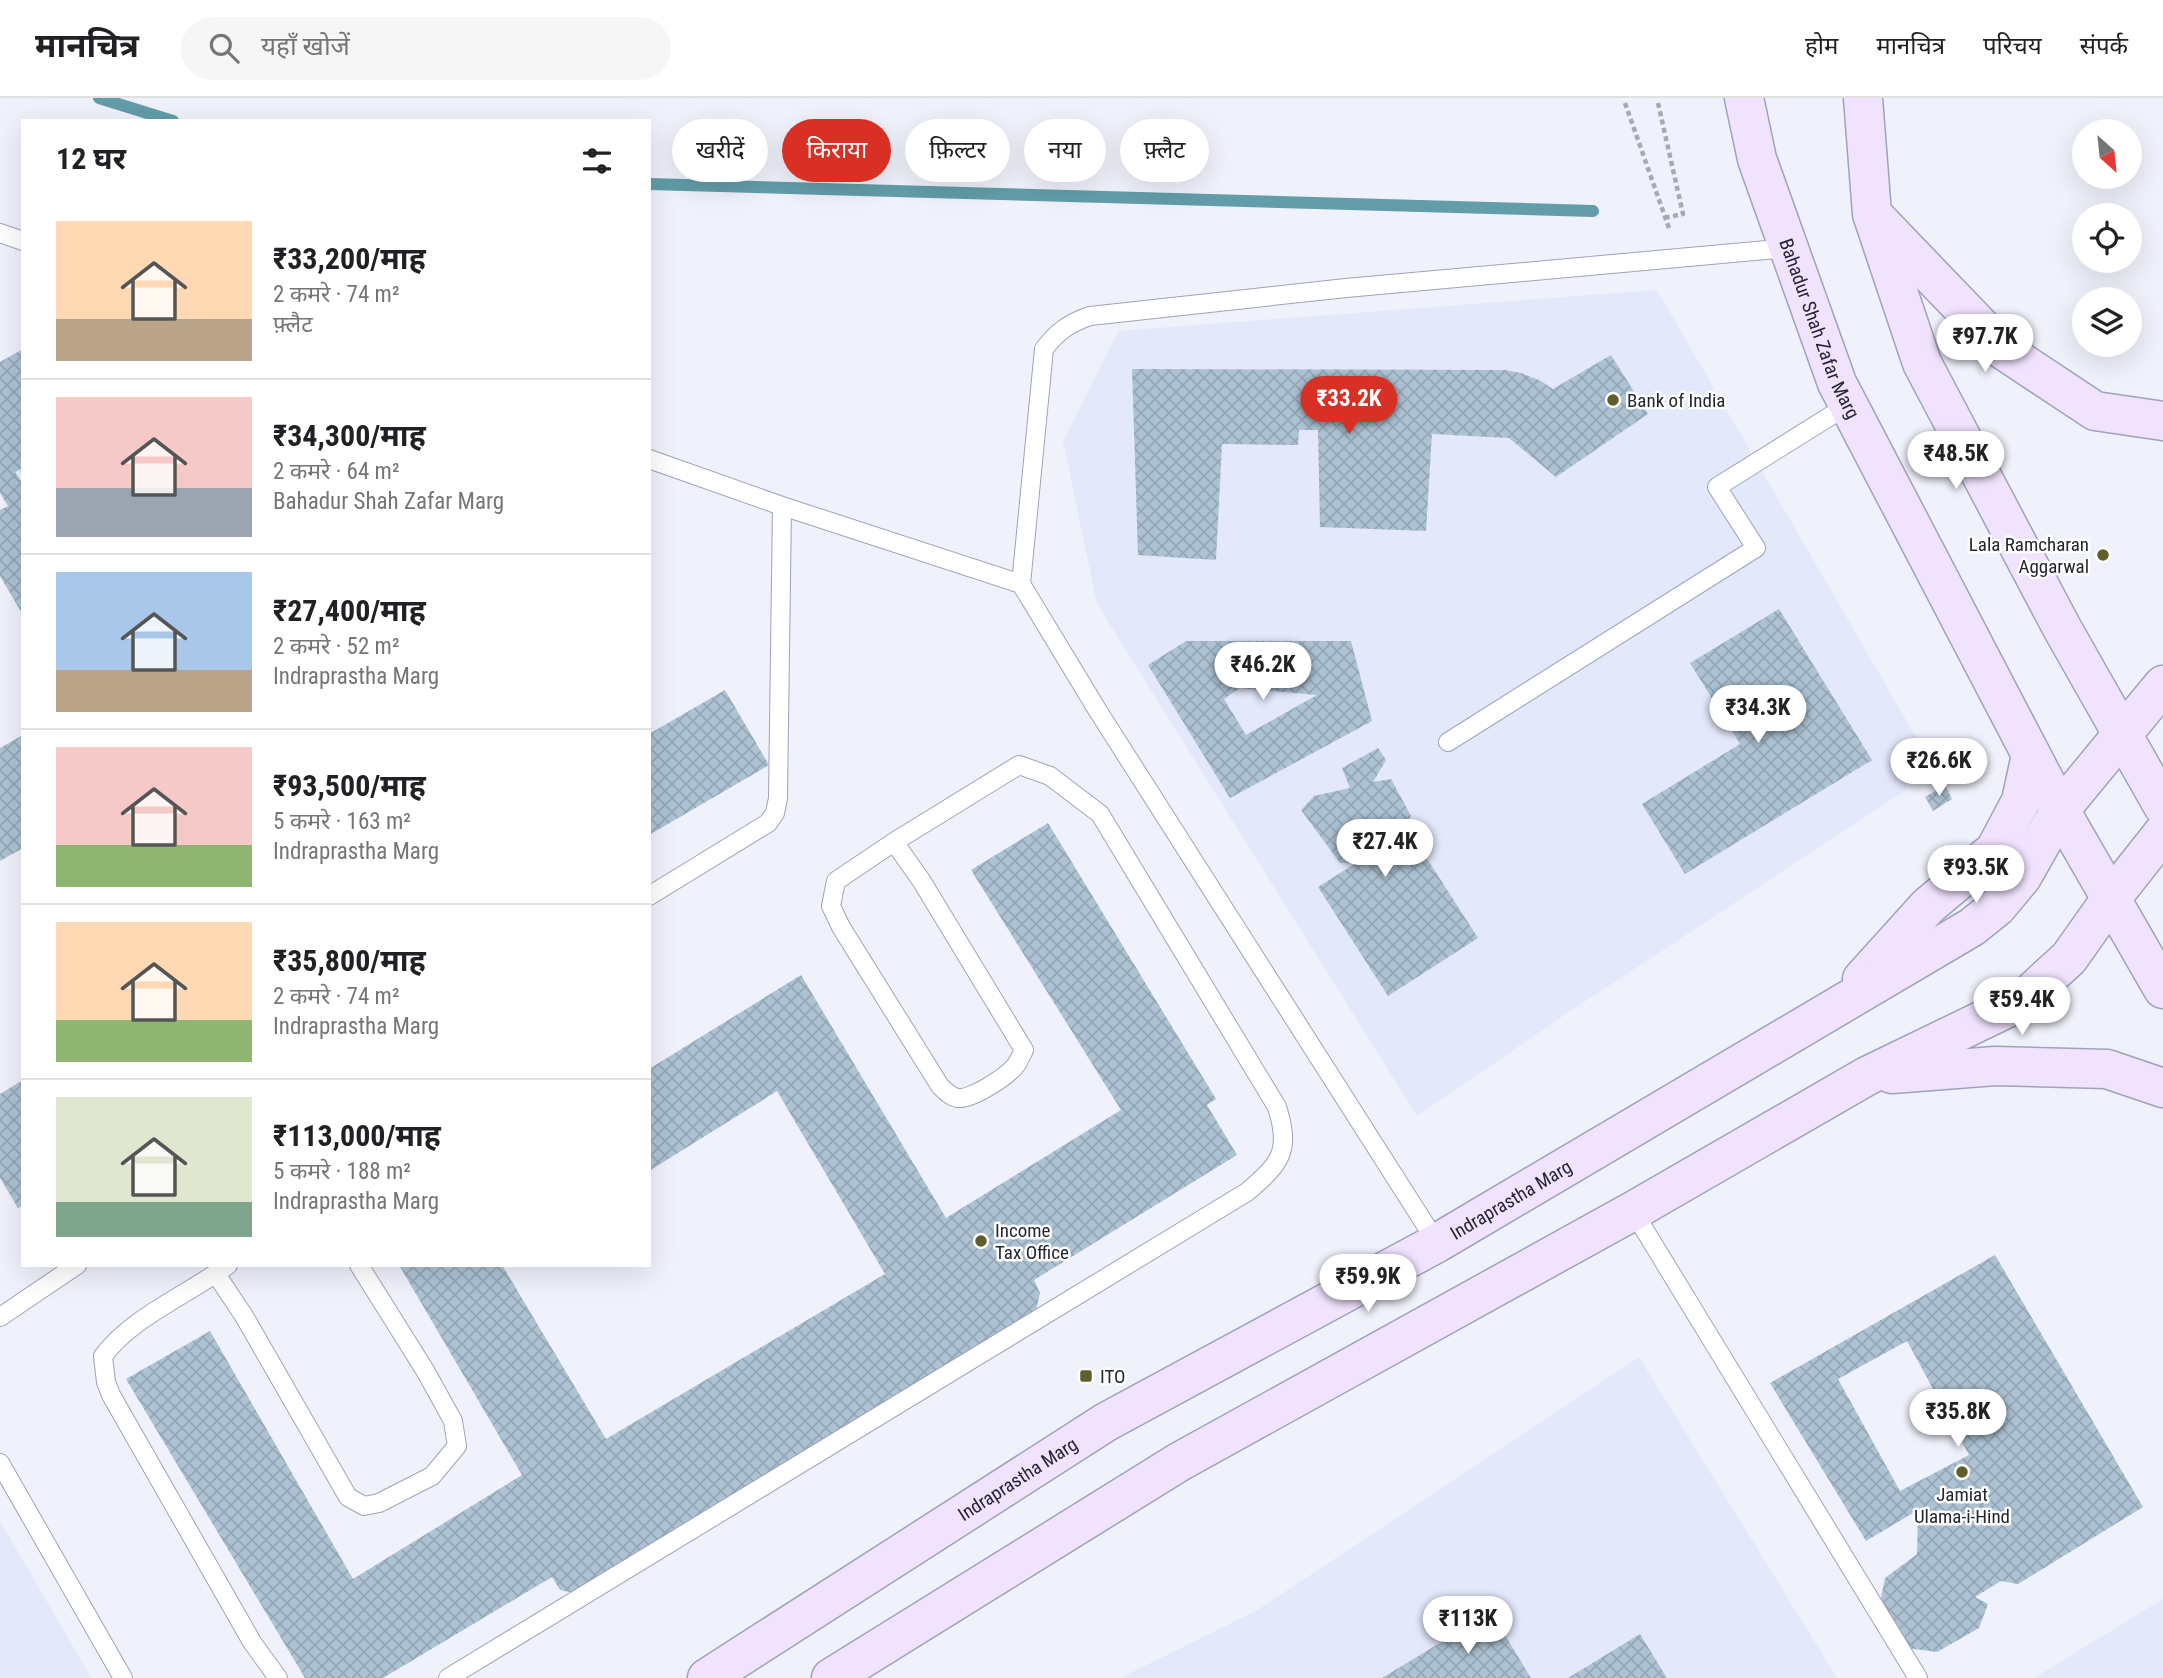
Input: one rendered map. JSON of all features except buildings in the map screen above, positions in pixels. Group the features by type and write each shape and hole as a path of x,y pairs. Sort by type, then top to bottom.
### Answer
{"main road":[{"name":"Bahadur Shah Zafar Marg","path":"1744,98 1757,159 1837,383 2060,810 2110,900"},
{"path":"1863,98 1872,214 1922,363 2062,628 2163,807"},
{"path":"1872,214 2003,350 2095,411 2163,421"},
{"name":"Indraprastha Marg","path":"707,1678 1106,1422 1437,1243 1972,927 1997,907 2022,877 2060,810 2163,685"},
{"path":"1835,1008 1928,906 1995,850 2021,801 2031,755"},
{"path":"831,1678 1179,1462 1633,1211 1867,1076 2022,1001 2069,958 2163,833"},
{"path":"2110,900 2163,989"},
{"path":"1867,1076 1994,1066 2107,1069 2163,1088"}],"lane":[{"path":"0,233 21,239"},
{"path":"1437,1243 1098,711 1021,584 1044,349 1057,333 1073,322 1090,317 1346,288 1789,248"},
{"path":"1448,742 1756,548 1717,487 1848,405"},
{"path":"651,460 782,506 1021,584"},
{"path":"651,895 768,823 775,813 778,798 782,506"},
{"path":"448,1678 1247,1192 1267,1175 1284,1150 1277,1107 1100,814 1050,776 1019,765 894,842 836,881 831,906 841,927 940,1086 954,1097 966,1098 1015,1066 1024,1051 922,880 894,842"},
{"path":"1633,1211 1918,1678"},
{"path":"0,1317 74,1267"},
{"path":"278,1678 252,1642 117,1406 106,1382 103,1356 112,1344 159,1309 222,1270 244,1316 348,1497 364,1506 379,1503 432,1476 457,1446 453,1421 426,1372 360,1267"},
{"path":"0,1463 123,1678"}],"path":[{"path":"1625,103 1664,218 1675,242"},
{"path":"1658,103 1683,214 1664,218"}],"shaded area":[{"path":"1657,290 1917,739 1906,790 1569,1012 1417,1116 1097,604 1063,441 1118,331"},
{"path":"1639,1357 1837,1678 1120,1678 1256,1611"},
{"path":"0,1521 71,1643 91,1678 0,1678"},
{"path":"2163,1599 2163,1678 2034,1678"}],"waterway":[{"path":"99,98 167,119"},
{"path":"651,184 1593,211"}],"place":[{"name":"Bank of India","path":"1613,400"},
{"name":"Lala Ramcharan Aggarwal","path":"2103,555"},
{"name":"Income Tax Office","path":"981,1241"},
{"name":"ITO","path":"1086,1376"},
{"name":"Jamiat Ulama-i-Hind","path":"1962,1472"}]}
